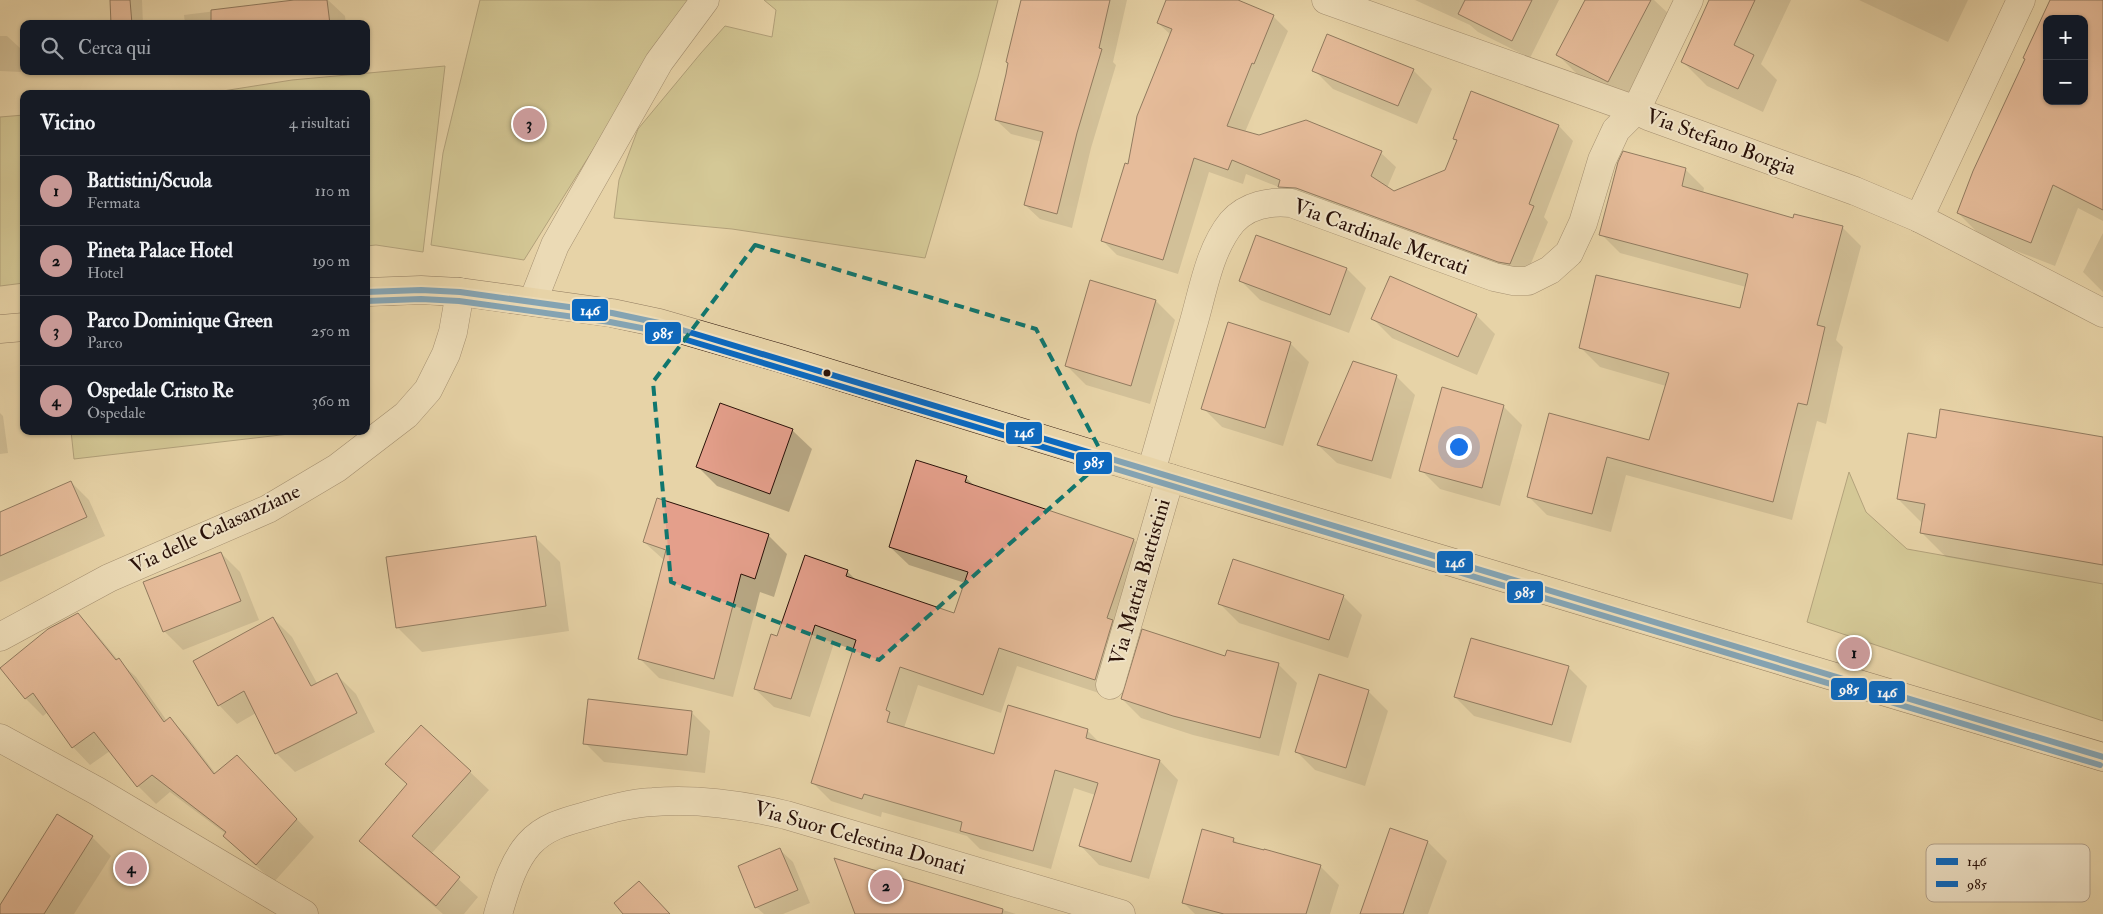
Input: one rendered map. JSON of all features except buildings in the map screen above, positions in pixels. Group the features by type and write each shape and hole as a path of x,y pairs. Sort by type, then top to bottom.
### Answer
{"main road":[{"name":"Via Mattia Battistini","path":"370,292 421,290 460,292 612,312 668,325 1161,475 2103,757"},
{"path":"0,329 20,327"}],"street":[{"path":"534,301 555,245 659,62 705,0"},
{"name":"Via Stefano Borgia","path":"1326,0 1636,110 1855,191 1919,218 2103,313"},
{"name":"Via Cardinale Mercati","path":"1161,475 1211,263 1227,229 1239,216 1252,208 1266,203 1291,202 1494,277 1513,281 1528,280 1550,270 1569,253 1581,228 1602,160 1616,130 1636,110 1689,0"},
{"path":"1919,218 2020,0"},
{"name":"Via delle Calasanziane","path":"0,637 109,578 268,509 337,468 406,415 428,390 446,354 453,332 460,292"},
{"name":"Via Mattia Battistini","path":"1110,685 1161,475"},
{"path":"0,738 97,792 304,914"},
{"name":"Via Suor Celestina Donati","path":"498,914 520,857 528,846 548,829 567,821 622,806 670,801 739,805 786,815 1121,914"}],"highlighted area":[{"path":"755,245 1036,329 1105,459 879,660 671,582 653,382"}],"shaded area":[{"path":"480,0 689,0 666,33 524,260 431,245 443,153"},
{"path":"764,0 998,0 978,77 925,258 732,229 614,218 619,180 638,129 725,26 772,37 776,10"},
{"path":"445,66 423,252 370,246 370,90 229,90 292,80 370,75 370,73"},
{"path":"20,115 20,284 0,286 0,117"},
{"path":"71,435 281,435 74,459"},
{"path":"1849,472 1866,512 1907,549 2103,584 2103,721 1807,622"}],"transit line":[{"name":"146","path":"370,292 421,290 460,292 612,313 659,323 2103,757"},
{"name":"985","path":"370,301 421,299 459,301 610,322 657,331 2100,765"}],"place":[{"name":"Parco Dominique Green","path":"529,124"},
{"name":"Battistini/Scuola","path":"1854,653"},
{"name":"Ospedale Cristo Re","path":"131,868"},
{"name":"Pineta Palace Hotel","path":"886,886"}]}
